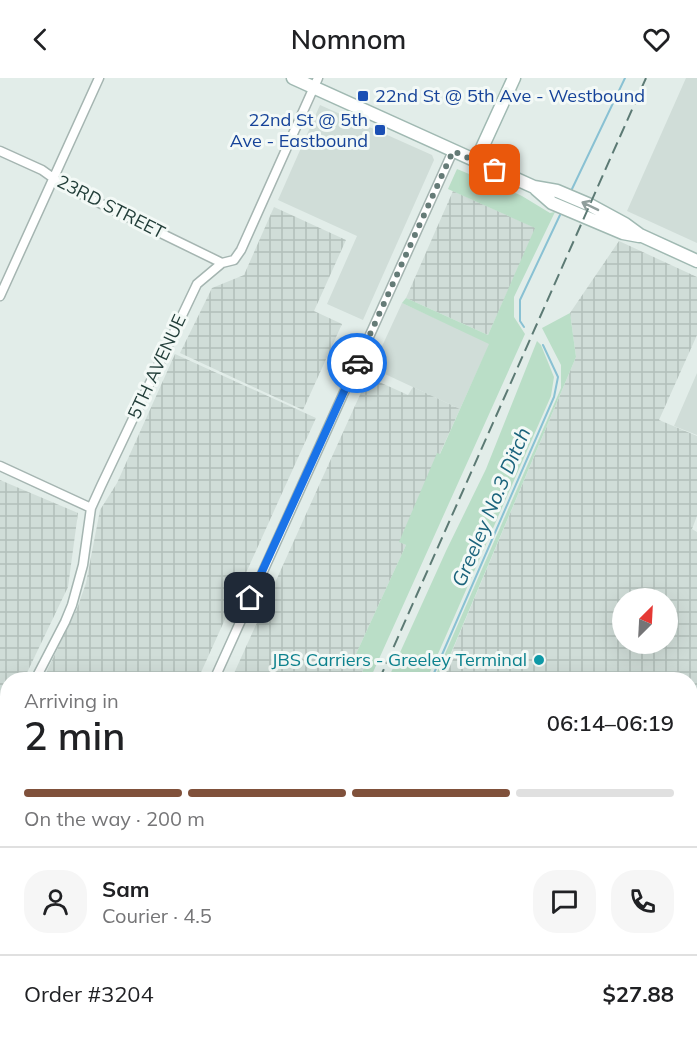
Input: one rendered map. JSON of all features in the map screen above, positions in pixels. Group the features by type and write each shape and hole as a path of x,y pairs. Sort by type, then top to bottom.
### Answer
{"street":[{"path":"0,296 99,78"},
{"path":"293,78 316,83 453,151 534,187 557,192 590,205 625,224 640,236 697,261"},
{"path":"476,161 514,78"},
{"name":"5TH AVENUE","path":"39,672 72,605 83,565 92,508 197,284 222,263 234,260 241,250 316,83"},
{"name":"23RD STREET","path":"0,151 42,170 63,184 140,224 222,263"},
{"path":"218,672 453,151"},
{"path":"0,466 92,508"}],"shaded area":[{"path":"686,78 697,78 697,243 627,211"},
{"path":"320,105 432,155 434,160 363,320 327,304 357,236 278,200"},
{"path":"453,191 536,228 488,335 406,298"},
{"path":"274,207 346,240 314,311 342,324 303,410 180,353 212,288 244,275"},
{"path":"619,241 697,277 697,335 659,420 697,436 697,516 692,529 697,532 697,672 443,672 576,357 570,313"},
{"path":"402,303 490,343 460,409 372,368"},
{"path":"175,354 316,418 201,672 46,672 78,606 86,583 100,510 117,483"},
{"path":"697,373 697,435 674,426"},
{"path":"368,377 408,395 413,387 460,409 400,542 406,545 356,654 368,659 362,672 235,672"},
{"path":"0,480 78,513 68,587 27,672 0,672"}],"green space":[{"path":"457,169 481,177 522,196 550,213 555,212 514,297 514,317 525,334 373,672 362,672 368,659 356,654 406,545 399,542 437,453 440,454 489,344 402,303 406,298 488,335 535,228 448,189"},
{"path":"570,313 576,357 443,672 437,672 561,388 561,365 542,328"},
{"path":"537,341 541,345 554,377 551,396 430,672 391,672 446,551 486,469"}],"waterway":[{"path":"572,189 625,78"},
{"path":"524,327 520,321 520,300 560,215"},
{"name":"Greeley No.3 Ditch","path":"434,672 554,397 558,377 543,345"}],"railway":[{"path":"383,672 646,78"}],"way so far":[{"path":"357,363 453,151 495,170"}],"place":[{"name":"22nd St @ 5th Ave - Westbound","path":"363,96"},
{"name":"22nd St @ 5th Ave - Eastbound","path":"380,130"},
{"name":"JBS Carriers - Greeley Terminal","path":"539,660"}],"route":[{"path":"250,598 357,363"}]}
